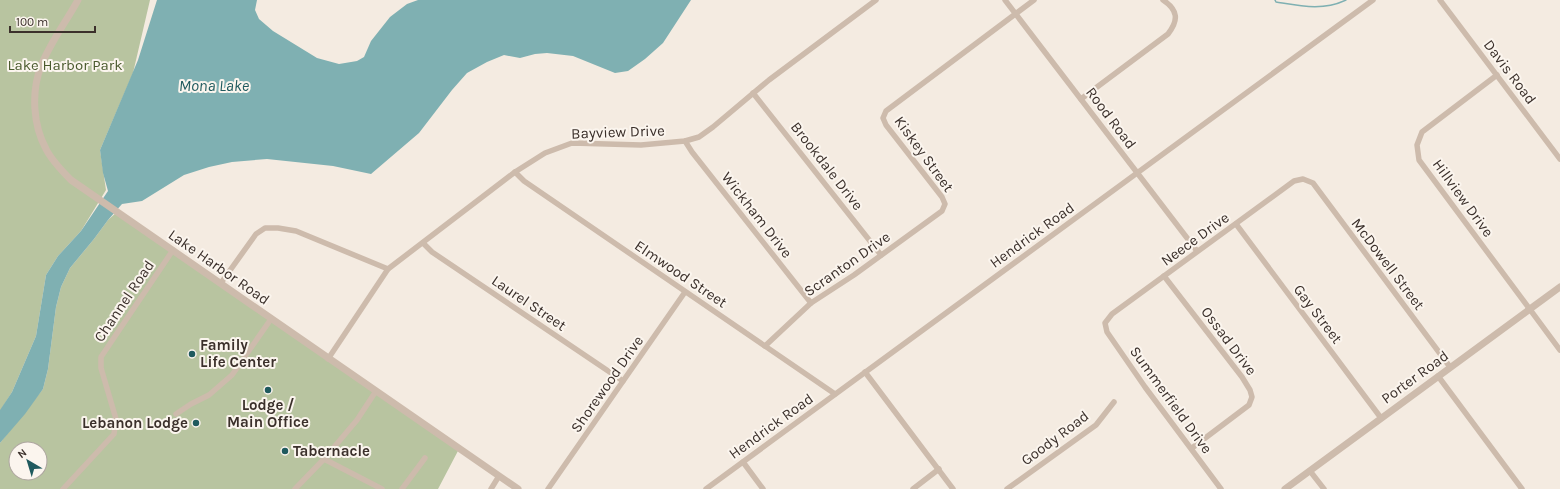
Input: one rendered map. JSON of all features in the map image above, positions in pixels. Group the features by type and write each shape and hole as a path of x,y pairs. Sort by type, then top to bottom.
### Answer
{"street":[{"name":"Lake Harbor Road","path":"78,0 40,67 35,88 35,111 38,130 46,150 59,168 71,180 518,489"},
{"name":"Bayview Drive","path":"328,359 388,269 516,172 545,152 572,143 640,145 685,141 699,137 753,93 876,0"},
{"name":"Rood Road","path":"1005,0 1197,251"},
{"path":"1016,14 1034,0"},
{"path":"1081,99 1168,34 1174,26 1176,18 1170,4 1163,0"},
{"name":"Hendrick Road","path":"706,489 1373,0"},
{"name":"Davis Road","path":"1440,0 1560,159"},
{"name":"Kiskey Street","path":"945,204 942,197 886,125 883,118 886,111 1016,14"},
{"name":"Hillview Drive","path":"1497,75 1422,132 1417,145 1419,160 1560,350"},
{"name":"Brookdale Drive","path":"753,93 881,255"},
{"name":"Wickham Drive","path":"685,141 811,304"},
{"name":"Elmwood Street","path":"516,172 524,181 835,394"},
{"name":"Neece Drive","path":"1105,323 1112,314 1197,251 1294,181 1303,179"},
{"name":"McDowell Street","path":"1303,179 1313,183 1450,367"},
{"name":"Scranton Drive","path":"764,346 811,304 854,275 942,210 945,204"},
{"name":"Gay Street","path":"1236,224 1381,418"},
{"path":"221,283 256,234 266,228 296,231 388,269"},
{"name":"Laurel Street","path":"423,243 432,252 623,381"},
{"name":"Channel Road","path":"63,489 114,434 116,419 101,368 101,357 173,250"},
{"name":"Ossad Drive","path":"1164,276 1242,378 1250,390 1252,397 1249,405 1242,412 1192,448"},
{"name":"Porter Road","path":"1285,489 1560,287"},
{"name":"Shorewood Drive","path":"548,489 685,292"},
{"path":"176,414 209,395 232,374 271,319"},
{"name":"Summerfield Drive","path":"1105,323 1107,332 1141,381 1221,489"},
{"path":"865,372 939,469 952,489"},
{"path":"1438,376 1522,489"},
{"path":"295,489 324,459 358,417 376,391"},
{"name":"Goody Road","path":"1007,489 1096,425 1114,402"},
{"path":"402,489 425,458"},
{"path":"324,459 382,489"},
{"path":"743,462 763,489"},
{"path":"913,489 939,469"},
{"path":"1310,471 1324,489"},
{"path":"491,489 499,476"}],"green space":[{"name":"Lake Harbor Park","path":"0,0 150,0 133,73 100,150 106,190 81,231 58,256 46,275 36,336 12,392 0,411"},
{"path":"117,212 459,449 438,489 0,489 0,443 43,389 48,369 56,307 61,287 70,268 108,220"}],"water":[{"name":"Mona Lake","path":"157,0 257,0 255,10 259,19 273,31 317,58 339,64 357,61 364,57 371,41 390,17 407,4 418,0 691,0 663,43 645,59 628,71 615,73 573,56 547,53 535,54 520,58 504,55 487,62 467,73 419,133 371,174 333,166 267,159 232,162 184,175 142,201 122,204 70,268 61,287 56,307 48,369 43,389 25,414 0,443 0,410 12,392 36,336 46,275 58,256 81,231 108,191 103,173 100,150 138,60"}],"waterway":[{"path":"1275,0 1276,2 1312,7 1329,6 1346,0"}],"place":[{"name":"Family Life Center","path":"192,354"},
{"name":"Lodge / Main Office","path":"268,390"},
{"name":"Lebanon Lodge","path":"196,423"},
{"name":"Tabernacle","path":"285,451"}]}
